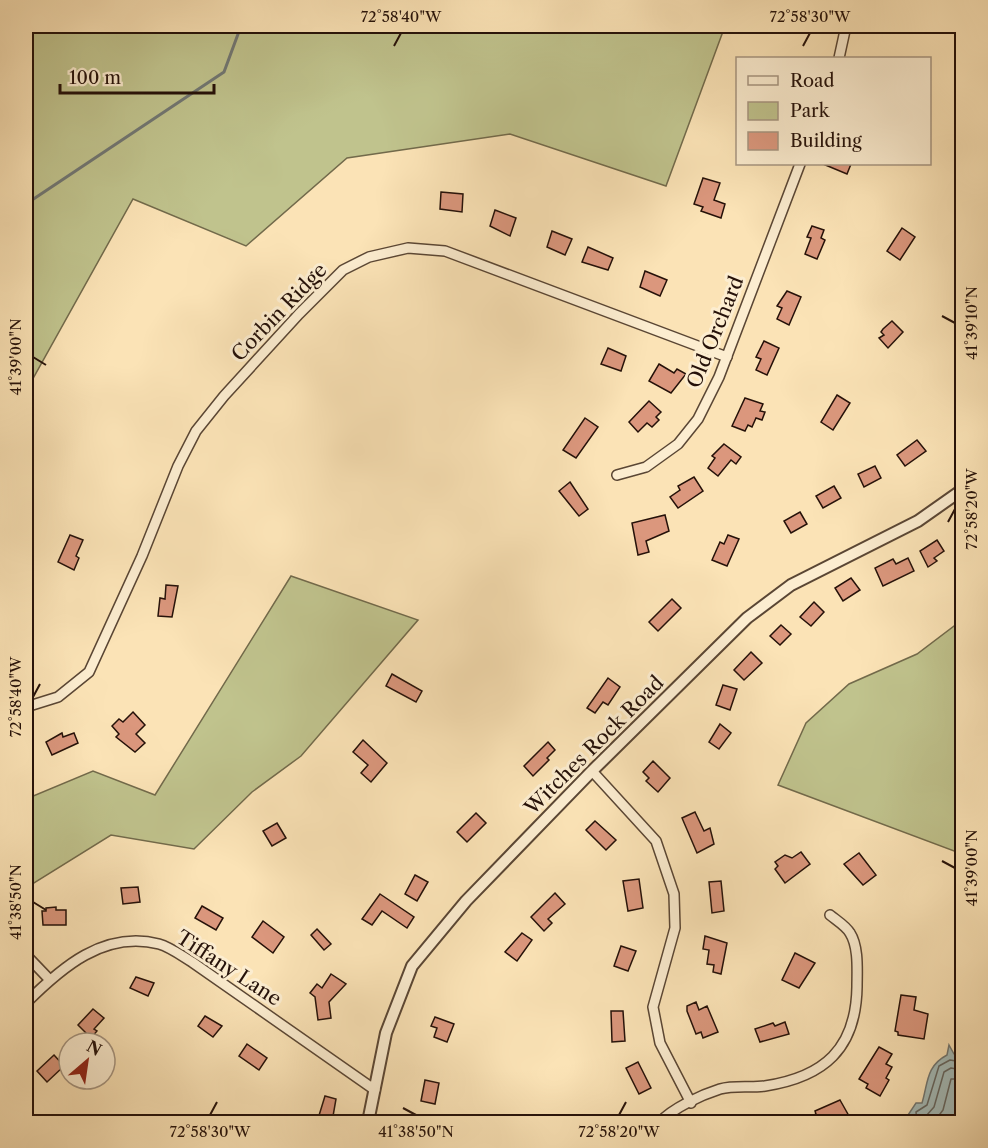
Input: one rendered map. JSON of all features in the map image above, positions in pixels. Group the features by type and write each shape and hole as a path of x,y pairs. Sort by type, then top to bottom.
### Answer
{"street":[{"path":"839,57 846,26"},
{"name":"Old Orchard","path":"617,475 646,467 678,444 698,419 727,357 800,165"},
{"name":"Corbin Ridge","path":"26,707 58,697 89,671 142,556 178,466 196,431 224,396 343,270 361,262 408,248 445,251 727,357"},
{"name":"Witches Rock Road","path":"368,1122 386,1033 412,966 466,901 592,771 747,618 791,585 918,521 963,490"},
{"path":"592,771 656,842 674,894 675,928 653,1007 660,1043 691,1103"},
{"path":"660,1122 691,1103 721,1089 764,1086 801,1079 828,1064 847,1036 857,999 858,962 850,933 830,915"},
{"name":"Tiffany Lane","path":"26,1003 49,980 89,950 128,941 160,944 192,962 375,1090"},
{"path":"26,955 49,980"}],"green space":[{"path":"26,26 725,26 666,186 510,134 347,158 246,246 133,199 26,391"},
{"path":"291,576 418,620 301,756 252,792 194,849 111,835 26,888 26,799 93,771 155,795"},
{"path":"962,620 962,854 778,785 806,723 849,684 917,654"}],"water":[{"path":"949,1045 954,1054 962,1057 962,1122 910,1122 912,1118 908,1115 916,1103 922,1103 931,1070 940,1059 947,1055"}],"building":[{"path":"825,165 851,165 847,174"},
{"path":"703,178 720,183 714,200 725,204 721,218 701,211 703,207 694,204"},
{"path":"441,192 463,194 462,212 440,209"},
{"path":"495,210 516,218 510,236 490,226"},
{"path":"812,226 824,230 821,238 825,240 817,259 805,254 811,238 807,237"},
{"path":"902,228 915,237 900,260 887,251"},
{"path":"552,231 572,239 565,255 547,247"},
{"path":"588,247 613,258 608,270 582,262"},
{"path":"645,271 667,280 660,296 640,287"},
{"path":"787,291 801,297 789,325 777,319 782,308 777,306"},
{"path":"892,321 903,332 888,348 879,338 884,335 881,332 883,329"},
{"path":"764,341 779,348 767,375 756,370 761,359 756,357"},
{"path":"608,348 626,356 621,371 601,364"},
{"path":"659,364 674,373 677,369 686,374 671,393 649,381"},
{"path":"837,395 850,403 833,430 821,422"},
{"path":"745,398 763,404 760,411 765,412 762,420 756,418 752,427 748,425 745,431 732,426"},
{"path":"649,401 661,412 656,417 659,420 652,427 647,423 638,432 629,422"},
{"path":"585,418 598,427 576,458 563,450"},
{"path":"917,440 926,451 905,466 897,455"},
{"path":"724,444 741,457 736,464 731,460 718,476 708,468 715,458 712,456"},
{"path":"875,466 881,478 864,487 858,474"},
{"path":"694,477 703,491 678,508 670,497 680,490 678,486"},
{"path":"570,482 588,509 579,516 559,491"},
{"path":"834,486 841,498 823,508 816,496"},
{"path":"800,512 807,524 791,533 784,521"},
{"path":"665,515 669,531 646,541 649,552 638,555 632,523"},
{"path":"70,535 83,540 76,556 79,558 74,570 58,562"},
{"path":"728,535 739,539 727,566 712,560 720,542 724,544"},
{"path":"937,540 944,551 934,558 937,561 928,567 920,551"},
{"path":"908,558 914,571 883,586 875,568 893,559 896,564"},
{"path":"851,578 860,590 843,601 835,588"},
{"path":"166,585 178,586 172,617 158,616 160,598 165,599"},
{"path":"672,599 681,608 658,631 649,622"},
{"path":"814,602 824,612 811,626 800,617"},
{"path":"781,625 791,634 780,645 770,636"},
{"path":"751,652 762,663 744,680 734,670"},
{"path":"392,674 422,691 416,702 386,686"},
{"path":"608,678 620,687 608,705 603,702 595,713 587,708"},
{"path":"723,685 737,689 730,710 716,705"},
{"path":"133,712 145,725 136,734 145,743 135,752 116,737 119,734 112,726 119,719 123,722"},
{"path":"720,724 731,733 719,749 709,742"},
{"path":"62,733 63,737 74,733 78,743 52,755 46,742"},
{"path":"363,740 387,763 371,782 361,773 368,765 353,752"},
{"path":"548,742 555,750 547,758 549,760 533,776 524,766"},
{"path":"653,761 670,778 658,792 646,781 649,778 643,772"},
{"path":"695,812 704,831 710,828 714,844 697,853 682,818"},
{"path":"476,813 486,823 467,842 457,832"},
{"path":"595,821 616,840 606,850 586,830"},
{"path":"277,823 286,838 272,846 263,831"},
{"path":"801,852 810,864 785,883 775,869 778,866 775,862 785,855 792,858"},
{"path":"859,853 876,875 863,885 844,864"},
{"path":"415,875 428,882 417,901 405,894"},
{"path":"639,879 643,908 628,911 623,881"},
{"path":"721,881 724,911 712,913 709,882"},
{"path":"138,887 140,902 123,904 121,888"},
{"path":"555,893 565,904 548,919 552,923 544,931 531,917"},
{"path":"380,894 414,917 407,928 382,911 372,925 362,919"},
{"path":"202,906 223,918 216,930 195,918"},
{"path":"56,907 56,910 66,910 66,925 43,925 42,911"},
{"path":"263,921 284,937 273,953 252,937"},
{"path":"317,929 331,944 324,950 311,935"},
{"path":"522,933 532,940 517,961 505,952"},
{"path":"705,936 727,943 721,974 713,972 714,965 707,964 709,950 703,949"},
{"path":"621,946 636,951 628,971 614,966"},
{"path":"795,953 815,963 799,988 782,980"},
{"path":"331,974 346,984 329,1002 331,1018 318,1020 315,997 310,993 317,984 322,988"},
{"path":"136,977 154,983 148,996 130,988"},
{"path":"901,995 916,997 914,1010 928,1014 924,1039 898,1035 895,1031"},
{"path":"696,1002 699,1010 707,1006 718,1032 703,1038 701,1032 696,1034 687,1006"},
{"path":"93,1009 104,1018 94,1029 97,1031 84,1031 78,1025"},
{"path":"611,1011 623,1011 625,1041 612,1042"},
{"path":"205,1016 222,1026 213,1037 198,1026"},
{"path":"435,1017 454,1024 447,1042 434,1037 437,1028 431,1026"},
{"path":"785,1022 789,1034 760,1042 755,1029"},
{"path":"247,1044 267,1058 259,1070 239,1056"},
{"path":"879,1047 892,1054 886,1064 892,1067 886,1078 889,1080 880,1096 866,1088 868,1084 859,1079"},
{"path":"54,1055 57,1058 57,1073 47,1082 37,1071"},
{"path":"638,1062 651,1088 639,1094 626,1068"},
{"path":"425,1080 439,1083 435,1104 421,1101"},
{"path":"325,1096 336,1099 332,1122 317,1122"},
{"path":"840,1100 849,1116 843,1120 844,1122 800,1122 816,1114 815,1111"}],"waterway":[{"path":"26,204 224,72 241,26"}]}
